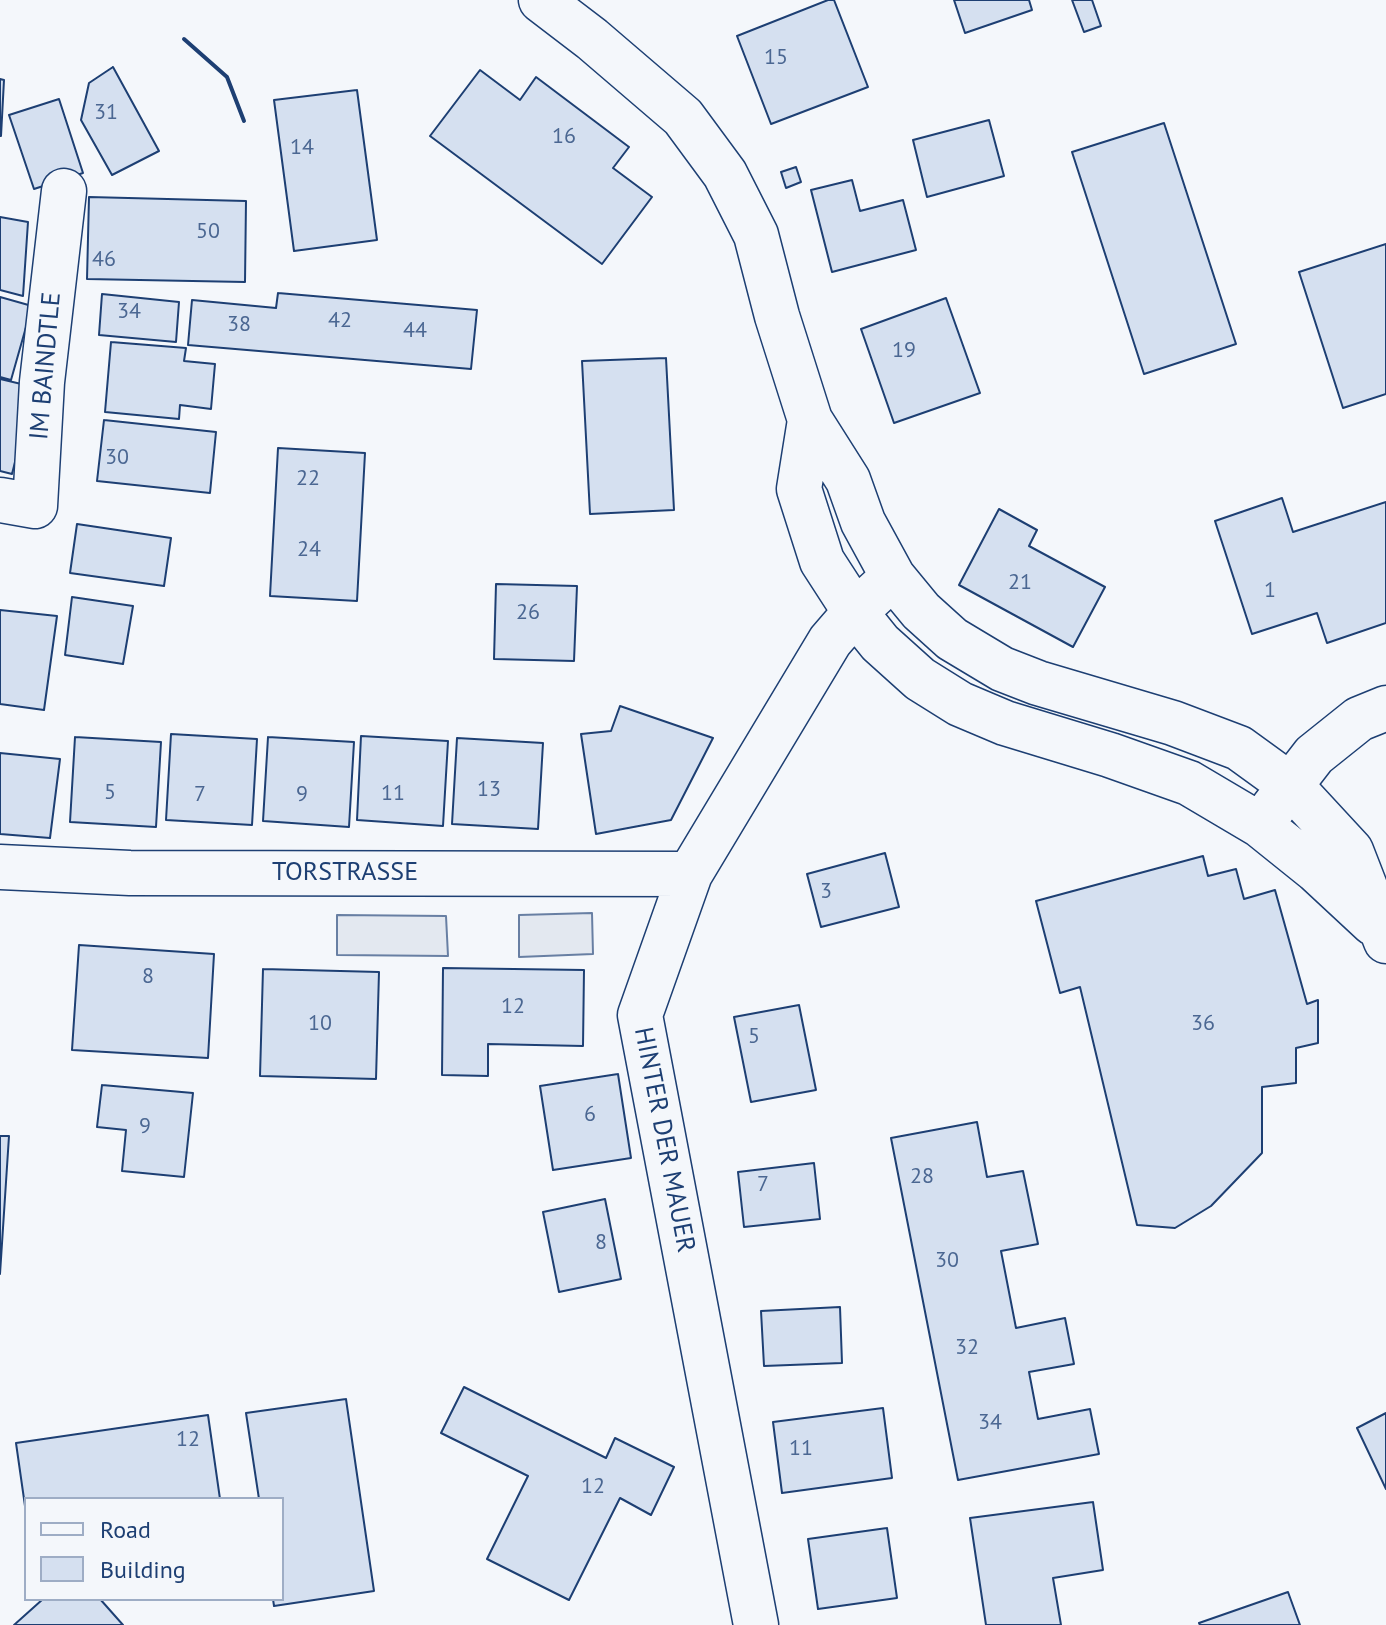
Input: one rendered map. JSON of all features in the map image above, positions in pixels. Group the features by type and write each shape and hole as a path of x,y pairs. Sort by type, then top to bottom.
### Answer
{"street":[{"path":"541,0 683,117 725,174 756,235 777,316 810,420 848,480 863,522 893,577 921,611 952,639 1002,669 1038,683 1173,723 1239,748 1290,785 1351,851 1383,936"},
{"name":"IM BAINDTLE","path":"0,500 35,506 42,382 64,191"},
{"path":"810,420 799,489 822,561 855,612 880,643 920,679 960,704 1005,723 1189,783 1260,825 1316,870 1383,936"},
{"name":"HINTER DER MAUER","path":"756,1625 640,1015 690,874 830,641 855,612 893,577"},
{"path":"1260,825 1314,755 1359,719 1386,708"},
{"name":"TORSTRASSE","path":"0,867 130,873 690,874"}],"shaded area":[{"path":"592,913 593,954 519,957 519,915"},
{"path":"337,915 446,916 448,956 337,955"}],"building":[{"path":"834,0 868,87 771,124 737,36"},
{"path":"954,0 1029,0 1032,10 965,33"},
{"path":"1072,0 1092,0 1101,26 1084,32"},
{"path":"113,67 159,151 112,175 81,120 89,83"},
{"path":"480,70 520,100 536,77 629,147 613,168 652,197 602,264 430,136"},
{"path":"0,79 4,80 1,136 0,136"},
{"path":"357,90 377,240 294,251 274,100"},
{"path":"59,99 83,173 34,189 9,115"},
{"path":"989,120 1004,176 927,197 913,140"},
{"path":"1164,123 1236,344 1144,374 1072,152"},
{"path":"796,167 801,182 786,188 781,172"},
{"path":"852,180 860,211 903,200 916,250 832,272 811,190"},
{"path":"89,197 246,201 245,282 87,279"},
{"path":"0,217 28,222 23,296 0,290"},
{"path":"1386,244 1386,394 1343,408 1299,272"},
{"path":"278,293 477,310 471,369 188,345 192,300 276,308"},
{"path":"102,294 179,302 176,342 99,335"},
{"path":"0,297 32,306 11,380 0,377"},
{"path":"946,298 980,393 894,423 861,329"},
{"path":"111,342 186,348 184,361 215,364 211,409 180,405 179,419 105,412"},
{"path":"666,358 674,510 590,514 582,361"},
{"path":"0,379 34,387 12,474 0,471"},
{"path":"104,420 216,432 210,493 97,481"},
{"path":"278,448 365,453 357,601 270,596"},
{"path":"1282,498 1293,532 1386,502 1386,623 1327,643 1317,613 1252,634 1215,521"},
{"path":"999,509 1037,530 1029,546 1105,587 1073,647 959,585"},
{"path":"77,524 171,538 164,586 70,573"},
{"path":"496,584 577,586 574,661 494,659"},
{"path":"72,597 133,606 123,664 65,655"},
{"path":"0,610 57,616 44,710 0,704"},
{"path":"620,706 713,738 671,820 596,834 581,734 611,731"},
{"path":"171,734 257,739 252,825 166,820"},
{"path":"361,736 448,741 443,826 357,820"},
{"path":"75,737 161,742 156,827 70,822"},
{"path":"268,737 354,742 349,827 263,821"},
{"path":"457,738 543,743 538,829 452,824"},
{"path":"0,753 60,759 50,838 0,834"},
{"path":"885,853 899,907 821,927 807,874"},
{"path":"1203,856 1208,876 1236,869 1244,899 1275,890 1307,1004 1318,1000 1318,1043 1296,1048 1296,1083 1262,1087 1262,1153 1211,1206 1175,1228 1137,1225 1080,987 1060,993 1036,901"},
{"path":"79,945 214,954 208,1058 72,1050"},
{"path":"443,968 584,970 583,1046 488,1044 488,1076 442,1075"},
{"path":"263,969 379,972 376,1079 260,1076"},
{"path":"799,1005 816,1090 751,1102 734,1017"},
{"path":"618,1074 631,1158 553,1170 540,1086"},
{"path":"102,1085 193,1093 184,1177 122,1171 126,1130 97,1127"},
{"path":"977,1122 987,1177 1023,1171 1038,1244 1001,1251 1016,1328 1065,1318 1074,1364 1029,1372 1038,1419 1090,1409 1099,1454 958,1480 891,1138"},
{"path":"0,1136 9,1136 0,1274"},
{"path":"814,1163 820,1219 744,1227 738,1172"},
{"path":"605,1199 621,1279 559,1292 543,1212"},
{"path":"840,1307 842,1363 764,1366 761,1311"},
{"path":"464,1387 606,1458 615,1438 674,1467 651,1515 620,1498 569,1600 487,1559 528,1476 441,1433"},
{"path":"346,1399 374,1591 274,1606 273,1601 284,1601 284,1497 259,1497 246,1413"},
{"path":"883,1408 892,1478 782,1493 773,1422"},
{"path":"1386,1413 1386,1489 1357,1428"},
{"path":"208,1415 220,1497 24,1499 16,1443"},
{"path":"1093,1502 1103,1570 1053,1578 1061,1625 986,1625 970,1518"},
{"path":"887,1528 897,1598 818,1609 808,1539"},
{"path":"1288,1592 1300,1625 1199,1623"},
{"path":"41,1601 102,1601 123,1625 14,1625"}],"wall":[{"path":"184,39 227,77 244,121"}]}
